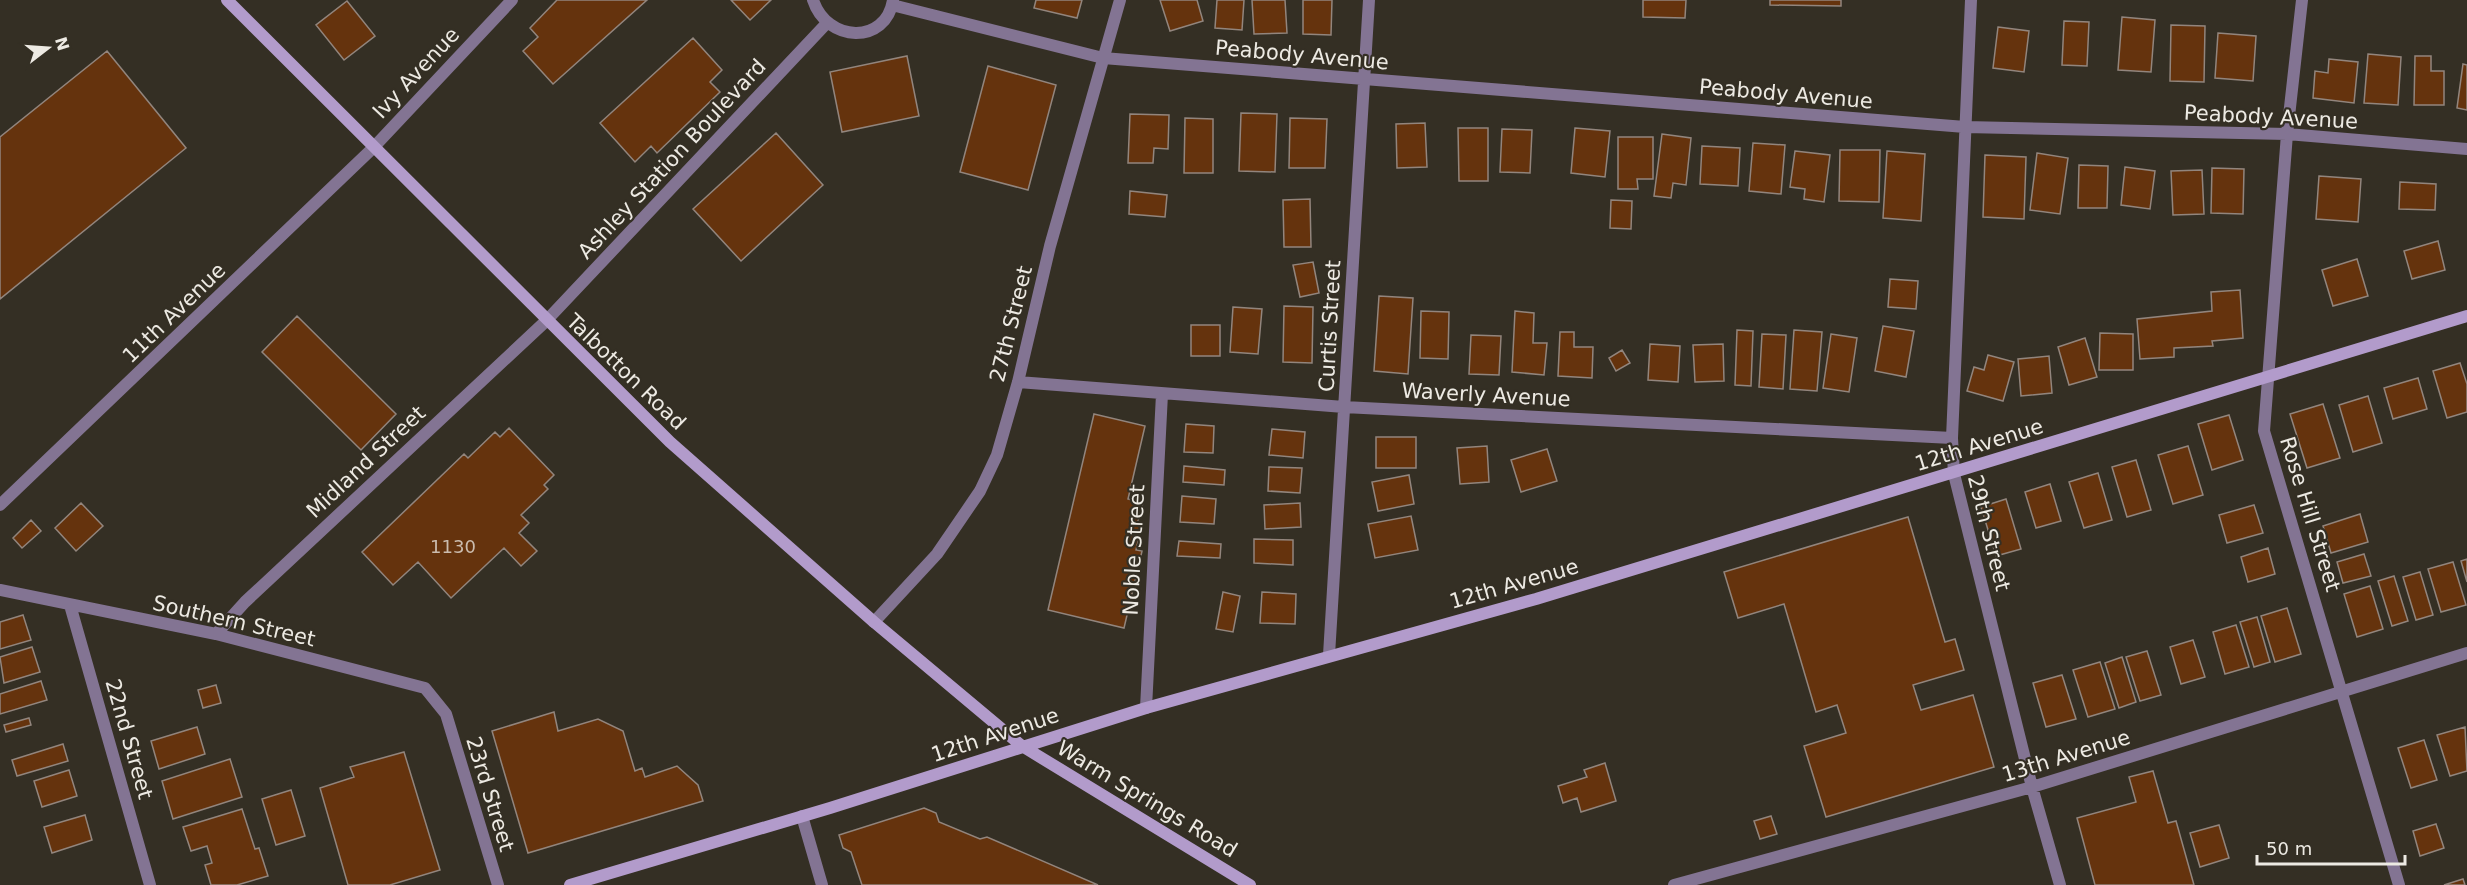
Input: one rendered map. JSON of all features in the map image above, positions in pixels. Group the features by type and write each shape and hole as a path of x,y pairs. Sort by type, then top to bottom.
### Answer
{"street":[{"name":"Talbotton Road","path":"227,0 546,321 670,442 874,622 1022,746"},
{"name":"Ivy Avenue","path":"373,148 512,0"},
{"path":"813,0 818,14 826,24 844,32 864,32 876,27 886,17 892,3"},
{"name":"27th Street","path":"874,622 937,554 980,491 997,455 1018,382 1050,246 1120,0"},
{"name":"Curtis Street","path":"1329,655 1369,0"},
{"name":"29th Street","path":"1971,0 1952,438 1954,474 2032,787 2060,885"},
{"name":"Rose Hill Street","path":"2302,0 2287,134 2270,377 2264,431 2399,885"},
{"name":"Peabody Avenue","path":"892,3 1103,58 1965,127 2287,134 2467,149"},
{"name":"Ashley Station Boulevard","path":"546,321 826,24"},
{"name":"11th Avenue","path":"0,505 373,148"},
{"name":"12th Avenue","path":"570,885 802,816 1146,708 1536,599 1954,474 2467,316"},
{"name":"Midland Street","path":"216,634 245,602 546,321"},
{"name":"Waverly Avenue","path":"1018,382 1344,407 1952,438"},
{"name":"Noble Street","path":"1146,708 1162,394"},
{"name":"Southern Street","path":"0,590 216,634 425,688 446,714"},
{"name":"22nd Street","path":"70,604 150,885"},
{"name":"13th Avenue","path":"1674,885 2032,787 2343,693 2467,652"},
{"name":"23rd Street","path":"446,714 498,885"},
{"name":"Warm Springs Road","path":"1022,746 1250,885"},
{"path":"802,816 822,885"}],"building":[{"path":"557,0 647,0 553,84 523,51 538,37 530,28"},
{"path":"731,0 771,0 750,20"},
{"path":"1036,0 1082,0 1077,18 1034,8"},
{"path":"1160,0 1197,0 1203,21 1170,31"},
{"path":"1217,0 1244,0 1242,30 1215,28"},
{"path":"1252,0 1285,0 1287,33 1254,34"},
{"path":"1303,0 1332,0 1331,35 1303,34"},
{"path":"1643,0 1686,0 1685,18 1643,17"},
{"path":"1770,0 1841,0 1841,6 1770,5"},
{"path":"347,1 375,36 344,60 316,25"},
{"path":"2122,17 2155,20 2151,72 2118,70"},
{"path":"2064,21 2089,22 2087,66 2062,65"},
{"path":"2171,25 2205,26 2204,82 2170,81"},
{"path":"1998,27 2029,31 2024,72 1993,68"},
{"path":"2218,33 2256,36 2253,81 2215,78"},
{"path":"693,38 722,70 710,82 720,92 657,153 651,146 635,162 600,123"},
{"path":"107,51 186,148 0,299 0,137"},
{"path":"2368,54 2401,57 2398,105 2364,103"},
{"path":"907,56 919,116 842,132 830,72"},
{"path":"2415,56 2431,56 2431,71 2444,71 2444,105 2414,105"},
{"path":"2329,59 2358,62 2354,103 2313,98 2315,71 2328,73"},
{"path":"2463,64 2467,65 2467,110 2457,108"},
{"path":"988,66 1056,85 1028,190 960,172"},
{"path":"1241,113 1277,114 1275,172 1239,171"},
{"path":"1130,114 1169,115 1168,149 1154,148 1153,163 1128,163"},
{"path":"1185,118 1213,119 1213,173 1184,173"},
{"path":"1290,118 1327,119 1325,168 1289,168"},
{"path":"1425,123 1427,167 1397,168 1396,124"},
{"path":"1458,128 1488,128 1488,181 1459,181"},
{"path":"1575,128 1610,131 1605,177 1571,173"},
{"path":"1502,129 1532,130 1530,173 1500,172"},
{"path":"776,133 823,185 741,261 693,209"},
{"path":"1662,134 1691,138 1686,185 1673,183 1671,198 1654,196"},
{"path":"1618,137 1653,137 1653,179 1637,179 1638,189 1618,189"},
{"path":"1753,143 1785,145 1781,194 1749,191"},
{"path":"1702,146 1740,148 1738,186 1700,184"},
{"path":"1840,150 1880,150 1879,202 1839,201"},
{"path":"1795,151 1830,155 1824,202 1804,199 1805,189 1790,187"},
{"path":"1887,151 1925,154 1921,221 1883,218"},
{"path":"2037,153 2068,158 2060,214 2030,210"},
{"path":"1985,155 2026,157 2024,219 1983,217"},
{"path":"2079,165 2108,166 2107,208 2078,208"},
{"path":"2125,167 2155,171 2150,209 2121,205"},
{"path":"2212,168 2244,169 2243,214 2211,213"},
{"path":"2202,170 2204,214 2173,215 2171,171"},
{"path":"2319,176 2361,179 2358,222 2316,219"},
{"path":"2400,182 2436,184 2435,210 2399,209"},
{"path":"1130,191 1167,195 1165,217 1129,214"},
{"path":"1310,199 1311,247 1284,247 1283,200"},
{"path":"1611,200 1632,201 1631,229 1610,228"},
{"path":"2438,241 2445,270 2412,279 2404,251"},
{"path":"2357,259 2368,296 2333,306 2322,270"},
{"path":"1313,262 1319,293 1300,297 1293,265"},
{"path":"1890,279 1918,281 1916,309 1888,307"},
{"path":"2240,290 2243,338 2212,341 2213,346 2174,348 2174,357 2140,359 2137,319 2212,311 2211,292"},
{"path":"1379,296 1413,298 1408,374 1374,371"},
{"path":"1284,306 1313,307 1312,363 1283,362"},
{"path":"1233,307 1262,309 1258,354 1230,352"},
{"path":"1421,311 1449,312 1448,359 1420,358"},
{"path":"1515,311 1534,313 1533,343 1547,343 1544,375 1512,372"},
{"path":"297,316 396,414 361,450 262,352"},
{"path":"1191,325 1220,325 1220,356 1191,356"},
{"path":"1883,326 1914,331 1906,377 1875,371"},
{"path":"1737,330 1753,331 1751,386 1735,385"},
{"path":"1794,330 1822,332 1817,391 1790,389"},
{"path":"1560,332 1574,332 1574,347 1593,347 1592,378 1558,376"},
{"path":"2100,333 2133,334 2133,370 2099,370"},
{"path":"1762,334 1786,335 1783,389 1759,387"},
{"path":"1831,334 1857,338 1849,392 1823,388"},
{"path":"1471,335 1501,336 1499,375 1469,374"},
{"path":"2085,338 2097,377 2069,385 2058,347"},
{"path":"1650,344 1680,346 1678,382 1648,380"},
{"path":"1723,344 1724,381 1695,382 1693,345"},
{"path":"1622,350 1630,363 1616,371 1609,358"},
{"path":"1988,355 2014,362 2003,401 1967,391 1974,367 1984,370"},
{"path":"2049,356 2052,393 2021,396 2018,359"},
{"path":"2460,363 2467,384 2467,412 2447,418 2433,371"},
{"path":"2418,378 2427,409 2393,419 2384,388"},
{"path":"2368,396 2382,443 2353,452 2339,405"},
{"path":"2323,404 2340,458 2307,468 2290,414"},
{"path":"1094,414 1145,426 1128,499 1143,503 1137,524 1142,525 1136,550 1142,551 1124,628 1048,610"},
{"path":"2229,415 2243,460 2212,470 2198,424"},
{"path":"1186,424 1214,426 1213,453 1184,452"},
{"path":"509,428 554,475 544,485 548,489 521,515 529,523 519,533 537,551 521,566 504,548 451,598 418,562 393,585 362,552 464,454 468,458 495,432 500,437"},
{"path":"1272,429 1305,432 1303,458 1269,455"},
{"path":"1376,437 1416,437 1416,468 1376,468"},
{"path":"1487,446 1489,482 1460,484 1457,448"},
{"path":"2188,446 2203,495 2173,504 2158,455"},
{"path":"1547,449 1557,481 1521,492 1511,460"},
{"path":"2136,460 2151,510 2127,517 2112,467"},
{"path":"1184,466 1225,470 1224,485 1183,482"},
{"path":"1269,467 1302,468 1300,493 1268,491"},
{"path":"2098,473 2112,520 2084,528 2069,482"},
{"path":"1409,475 1414,504 1378,511 1372,482"},
{"path":"2050,484 2061,521 2036,528 2025,492"},
{"path":"1182,496 1216,499 1214,524 1180,522"},
{"path":"2006,499 2021,549 1996,556 1981,507"},
{"path":"81,503 103,526 76,551 55,528"},
{"path":"1300,503 1301,527 1265,529 1264,505"},
{"path":"2254,505 2263,533 2227,543 2219,515"},
{"path":"2360,514 2368,542 2331,553 2323,526"},
{"path":"1411,516 1418,550 1375,558 1368,524"},
{"path":"1908,517 1945,642 1955,639 1964,670 1913,685 1921,710 1973,695 1994,767 1826,817 1804,746 1846,733 1837,705 1816,712 1784,604 1738,618 1724,572"},
{"path":"31,520 41,531 22,548 13,538"},
{"path":"1254,539 1293,540 1293,565 1254,563"},
{"path":"1179,541 1221,544 1220,558 1177,556"},
{"path":"2268,548 2275,574 2248,582 2241,557"},
{"path":"2364,554 2371,576 2343,583 2337,562"},
{"path":"2467,559 2467,582 2461,561"},
{"path":"2453,562 2466,605 2441,612 2428,569"},
{"path":"2420,572 2433,615 2416,620 2403,577"},
{"path":"2394,576 2408,621 2392,626 2378,581"},
{"path":"2370,586 2383,629 2357,637 2344,594"},
{"path":"1223,592 1240,596 1233,632 1216,629"},
{"path":"1262,592 1296,594 1295,624 1260,623"},
{"path":"2287,608 2301,654 2275,662 2261,616"},
{"path":"23,615 31,640 0,649 0,622"},
{"path":"2257,617 2270,662 2254,667 2240,622"},
{"path":"2236,625 2249,667 2225,674 2213,632"},
{"path":"2193,640 2205,677 2181,684 2170,647"},
{"path":"32,647 40,672 4,683 0,657"},
{"path":"2147,651 2161,695 2140,701 2126,657"},
{"path":"2122,657 2136,702 2119,708 2105,663"},
{"path":"2100,662 2115,709 2088,717 2073,670"},
{"path":"2062,675 2076,719 2046,727 2033,683"},
{"path":"41,681 47,700 0,714 0,694"},
{"path":"216,685 221,703 203,708 198,690"},
{"path":"554,712 558,731 598,719 623,731 635,771 642,768 645,777 677,766 698,785 703,801 528,853 492,731"},
{"path":"29,718 31,725 6,732 4,725"},
{"path":"197,727 205,754 159,769 151,741"},
{"path":"2465,727 2467,771 2450,776 2437,735"},
{"path":"2424,740 2437,780 2411,788 2398,748"},
{"path":"63,744 68,761 17,776 12,760"},
{"path":"404,752 440,870 390,885 348,885 320,788 354,777 350,767"},
{"path":"230,759 242,797 173,819 162,781"},
{"path":"1605,763 1616,801 1581,812 1577,798 1563,803 1558,786 1587,777 1584,770"},
{"path":"69,770 77,796 42,807 34,781"},
{"path":"2153,771 2168,823 2176,821 2194,885 2095,885 2077,818 2136,802 2129,777"},
{"path":"291,790 305,836 276,845 262,799"},
{"path":"924,808 936,813 939,822 980,839 987,837 1098,885 862,885 851,852 843,848 839,835"},
{"path":"242,809 255,849 259,848 268,876 237,885 211,885 205,865 212,863 207,846 191,851 183,827"},
{"path":"85,815 92,840 52,853 44,827"},
{"path":"1771,816 1777,834 1760,839 1754,821"},
{"path":"2436,824 2444,848 2420,856 2413,831"},
{"path":"2219,825 2229,858 2200,867 2190,833"},
{"path":"2463,879 2465,885 2444,885"}]}
